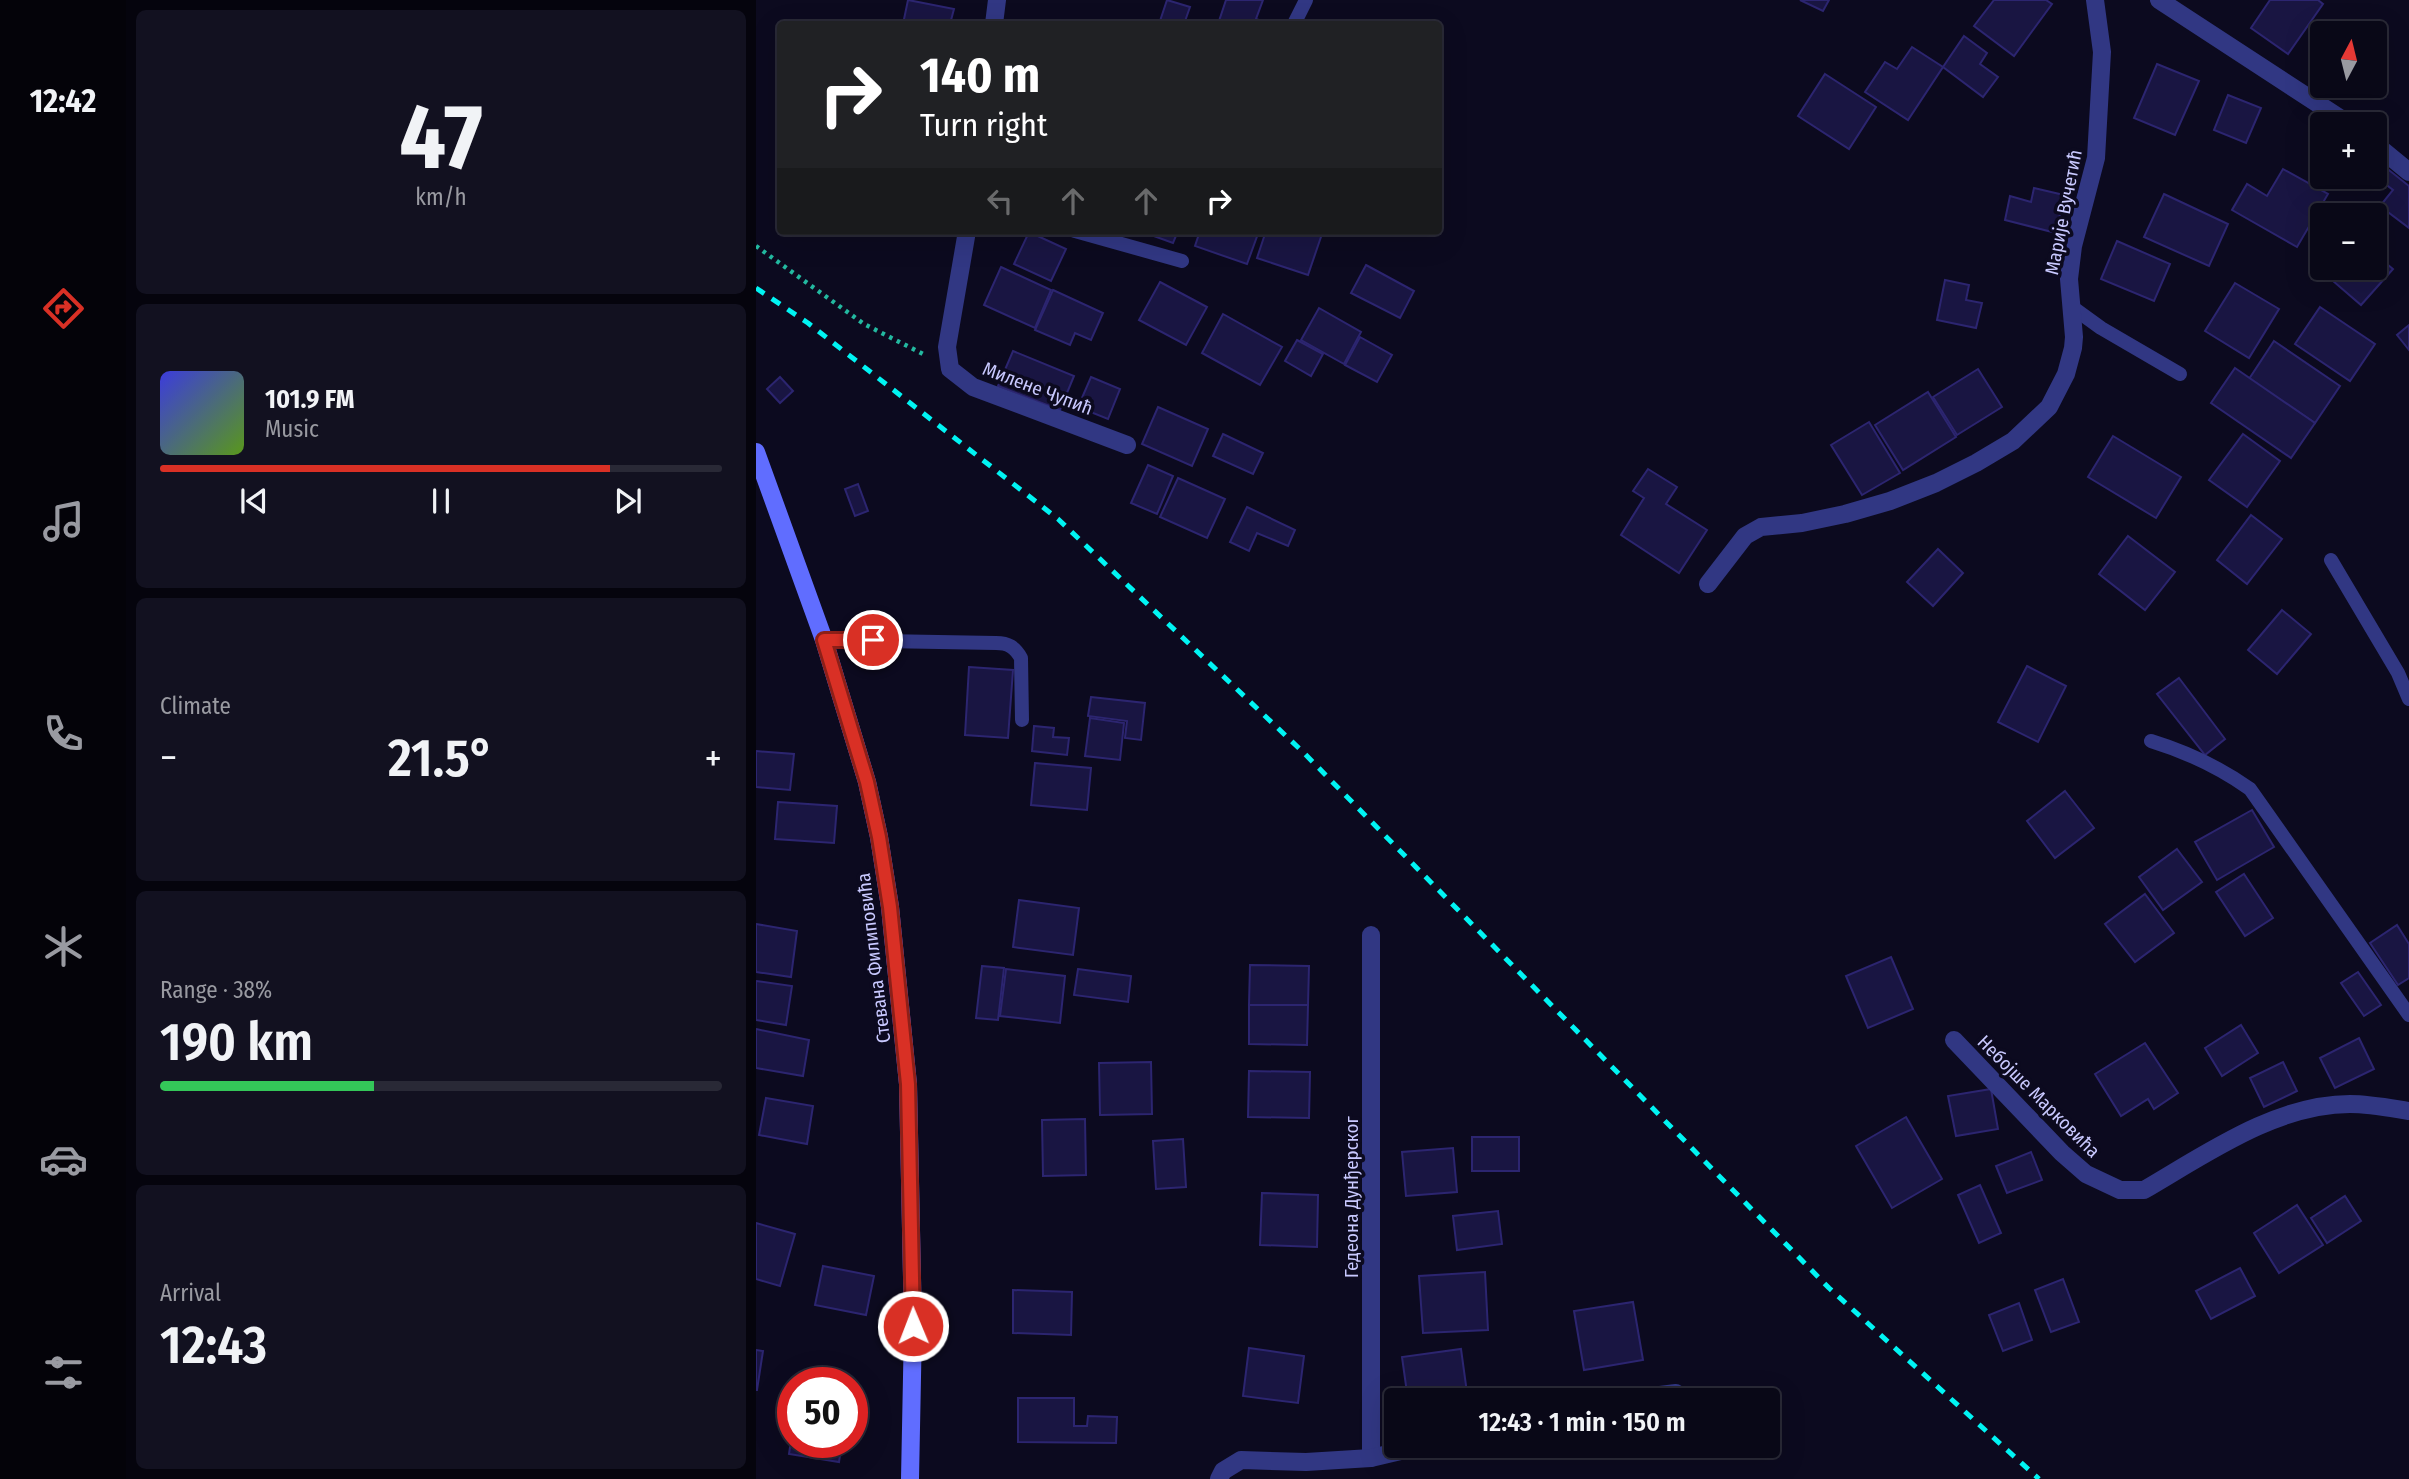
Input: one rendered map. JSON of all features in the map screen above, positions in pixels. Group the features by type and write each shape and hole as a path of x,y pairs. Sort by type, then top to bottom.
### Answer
{"main road":[{"name":"Стевана Филиповића","path":"756,452 824,640 870,793 883,860 900,984 908,1097 913,1326 911,1479"}],"street":[{"path":"995,21 997,0"},
{"name":"Марије Вучетић","path":"1707,584 1745,536 1761,527 1802,523 1890,501 1976,463 2013,441 2049,407 2062,385 2073,348 2069,279 2073,246 2096,158 2102,52 2095,0"},
{"path":"2159,0 2331,112"},
{"path":"2387,154 2409,172"},
{"path":"950,369 947,347 966,235"},
{"name":"Милене Чупић","path":"950,369 973,387 1127,445"},
{"name":"Гедеона Дунђерског","path":"1371,935 1371,1458"},
{"name":"Небојше Марковића","path":"1954,1040 2062,1153 2086,1174 2120,1190 2144,1190 2271,1119 2322,1107 2350,1104 2409,1111"},
{"path":"1219,1479 1223,1471 1241,1460 1306,1462 1384,1455"}],"lane":[{"path":"1296,21 1306,0"},
{"path":"1089,235 1182,261"},
{"path":"2072,307 2101,328 2180,374"},
{"path":"2331,560 2398,673 2409,699"},
{"path":"824,640 1009,645 1016,649 1021,658 1022,720"},
{"path":"2151,740 2185,752 2228,773 2250,789 2409,1015"}],"path":[{"path":"756,246 864,324 950,369"}],"building":[{"path":"908,0 954,9 951,21 904,21"},
{"path":"1167,0 1190,7 1185,21 1160,21"},
{"path":"1226,0 1263,0 1256,19 1262,21 1219,21"},
{"path":"1800,0 1829,0 1823,11"},
{"path":"1994,0 2046,0 2052,4 2014,56 1974,26"},
{"path":"2270,0 2318,0 2323,4 2288,54 2251,28"},
{"path":"1964,36 1987,53 1980,64 1998,77 1983,97 1943,67"},
{"path":"1912,47 1943,67 1908,120 1865,92 1885,62 1897,69"},
{"path":"2157,64 2199,81 2175,135 2134,118"},
{"path":"1825,74 1876,107 1849,149 1798,116"},
{"path":"2228,95 2261,108 2246,143 2214,130"},
{"path":"2283,169 2310,184 2310,189 2319,189 2328,194 2323,203 2310,203 2310,225 2297,247 2232,210 2247,184 2267,196"},
{"path":"2387,169 2409,186 2409,228 2387,211 2387,203 2382,203 2393,190 2387,185"},
{"path":"2034,188 2064,195 2056,233 2005,220 2010,196 2031,202"},
{"path":"2164,194 2228,224 2209,266 2144,237"},
{"path":"1028,235 1036,235 1066,249 1051,281 1014,264"},
{"path":"1151,235 1176,235 1173,243"},
{"path":"1199,235 1258,235 1247,264 1195,246"},
{"path":"1265,235 1322,235 1308,275 1257,258"},
{"path":"2117,241 2170,264 2154,301 2101,279"},
{"path":"2387,264 2393,269 2387,276"},
{"path":"1366,265 1414,291 1400,318 1351,293"},
{"path":"1001,267 1051,290 1035,328 984,305"},
{"path":"1945,280 1969,285 1966,300 1982,303 1976,328 1937,320"},
{"path":"2332,280 2383,280 2361,305"},
{"path":"1160,282 1207,307 1186,345 1139,320"},
{"path":"2235,283 2279,309 2249,358 2205,331"},
{"path":"1053,290 1103,313 1091,340 1075,333 1070,345 1035,330"},
{"path":"2320,307 2375,344 2350,381 2295,344"},
{"path":"1319,308 1361,332 1344,364 1301,340"},
{"path":"1223,314 1282,347 1260,385 1202,353"},
{"path":"2409,325 2409,350 2397,335"},
{"path":"1360,337 1392,355 1377,382 1345,365"},
{"path":"1297,340 1323,354 1311,376 1285,361"},
{"path":"2274,341 2340,386 2315,423 2249,379"},
{"path":"1013,351 1074,376 1060,410 998,386"},
{"path":"2235,368 2315,423 2291,458 2211,403"},
{"path":"1978,369 2002,407 1957,435 1933,397"},
{"path":"780,377 793,391 780,403 767,389"},
{"path":"1091,377 1120,389 1108,419 1078,407"},
{"path":"1928,392 1956,437 1903,470 1875,425"},
{"path":"1158,407 1208,429 1192,466 1142,444"},
{"path":"1869,422 1900,473 1862,495 1831,445"},
{"path":"1223,434 1263,453 1253,474 1213,456"},
{"path":"2243,434 2280,461 2247,507 2209,480"},
{"path":"2113,436 2181,477 2156,518 2088,477"},
{"path":"1148,465 1173,476 1157,514 1131,503"},
{"path":"1648,469 1677,487 1666,504 1707,530 1679,573 1621,535 1644,498 1633,491"},
{"path":"1178,478 1225,499 1207,538 1160,517"},
{"path":"858,484 868,511 855,516 845,489"},
{"path":"1247,507 1295,530 1288,546 1257,533 1249,551 1230,542"},
{"path":"2251,515 2282,539 2247,584 2217,560"},
{"path":"2128,536 2175,572 2145,610 2099,574"},
{"path":"1938,549 1963,573 1933,606 1907,582"},
{"path":"2282,610 2311,634 2277,674 2248,650"},
{"path":"2027,666 2066,686 2038,742 1998,722"},
{"path":"969,667 1013,670 1008,738 965,735"},
{"path":"2179,678 2225,739 2205,755 2157,694"},
{"path":"1091,697 1145,703 1141,740 1125,738 1127,721 1088,716"},
{"path":"1090,718 1124,723 1120,760 1085,756"},
{"path":"1034,726 1054,728 1053,737 1069,738 1067,755 1032,751"},
{"path":"756,751 794,754 790,790 756,787"},
{"path":"1035,763 1091,768 1087,810 1031,805"},
{"path":"2065,791 2094,828 2055,858 2027,821"},
{"path":"778,802 837,806 834,843 775,839"},
{"path":"2252,810 2274,847 2217,880 2195,842"},
{"path":"2177,849 2202,882 2163,910 2139,877"},
{"path":"2244,874 2273,918 2245,936 2216,892"},
{"path":"2145,894 2174,933 2135,962 2105,924"},
{"path":"1019,900 1079,908 1073,955 1013,947"},
{"path":"756,924 797,931 791,977 756,972"},
{"path":"2397,925 2409,944 2409,978 2398,985 2370,943"},
{"path":"1891,957 1913,1009 1868,1028 1846,976"},
{"path":"1250,965 1309,966 1308,1005 1249,1005"},
{"path":"982,966 1004,968 998,1020 976,1018"},
{"path":"1006,969 1065,976 1060,1023 1000,1016"},
{"path":"1078,969 1131,976 1128,1002 1074,995"},
{"path":"2358,972 2381,1005 2364,1016 2341,983"},
{"path":"756,981 792,986 786,1025 756,1020"},
{"path":"1249,1005 1308,1005 1307,1045 1249,1044"},
{"path":"2241,1025 2258,1053 2222,1076 2205,1048"},
{"path":"756,1029 809,1040 803,1076 756,1068"},
{"path":"2359,1038 2374,1069 2335,1088 2320,1058"},
{"path":"2145,1043 2178,1093 2154,1109 2148,1099 2121,1116 2095,1074"},
{"path":"1151,1062 1152,1114 1100,1115 1099,1063"},
{"path":"2283,1062 2297,1091 2264,1107 2250,1078"},
{"path":"1249,1071 1310,1072 1309,1118 1248,1117"},
{"path":"1991,1089 1998,1129 1956,1136 1948,1096"},
{"path":"766,1098 813,1106 807,1144 759,1135"},
{"path":"1906,1117 1942,1179 1892,1208 1856,1146"},
{"path":"1085,1119 1086,1175 1043,1176 1042,1120"},
{"path":"1472,1137 1519,1137 1519,1171 1472,1171"},
{"path":"1183,1139 1186,1187 1156,1189 1153,1141"},
{"path":"1453,1148 1457,1192 1406,1196 1402,1152"},
{"path":"2031,1152 2042,1180 2007,1193 1996,1166"},
{"path":"1980,1185 2001,1233 1979,1243 1958,1195"},
{"path":"1262,1193 1318,1195 1317,1247 1260,1245"},
{"path":"2345,1196 2361,1221 2327,1243 2311,1218"},
{"path":"2297,1205 2323,1245 2279,1273 2254,1233"},
{"path":"1498,1211 1502,1244 1457,1250 1453,1216"},
{"path":"756,1223 795,1234 780,1286 756,1279"},
{"path":"823,1266 874,1276 866,1315 815,1305"},
{"path":"2240,1268 2255,1296 2211,1319 2196,1291"},
{"path":"1485,1272 1488,1330 1423,1333 1419,1276"},
{"path":"2063,1279 2079,1322 2051,1332 2035,1290"},
{"path":"1013,1290 1072,1292 1071,1335 1013,1333"},
{"path":"1633,1302 1643,1360 1584,1370 1574,1311"},
{"path":"2019,1303 2032,1340 2003,1351 1989,1315"},
{"path":"1249,1348 1304,1356 1298,1403 1243,1396"},
{"path":"1461,1349 1466,1388 1406,1388 1402,1357"},
{"path":"756,1350 763,1351 757,1390 756,1390"},
{"path":"1018,1398 1074,1398 1074,1426 1087,1426 1088,1416 1117,1417 1116,1443 1018,1442"},
{"path":"814,1458 840,1458 839,1462"}],"railway":[{"path":"756,288 808,323 1058,519 1305,754 1829,1288 2039,1479"}],"route":[{"path":"873,640 824,640 867,782 879,837 900,984 908,1084 913,1326"}]}
